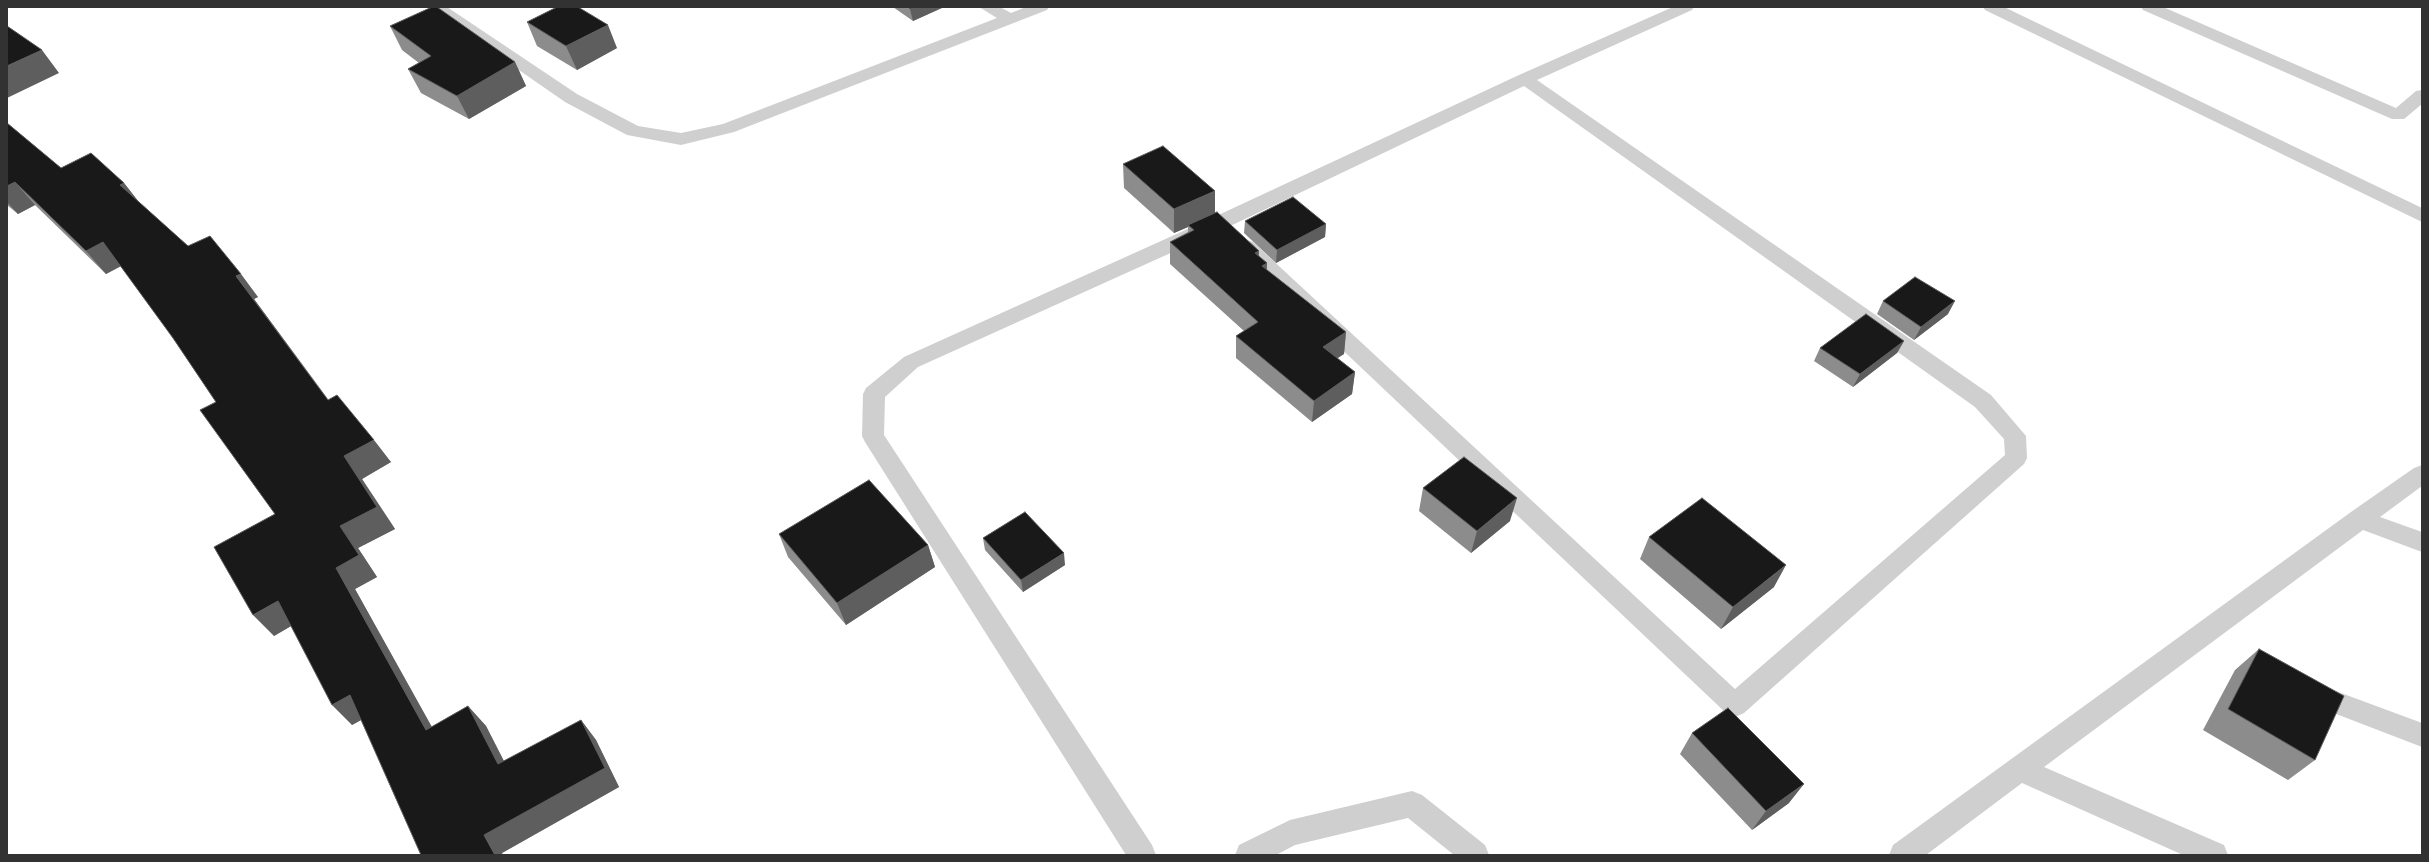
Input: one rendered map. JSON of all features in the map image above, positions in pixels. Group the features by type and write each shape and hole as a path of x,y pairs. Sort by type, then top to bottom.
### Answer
{"lane":[{"path":"436,7 571,98 633,131 681,139 728,128 1009,18 1041,7"},
{"path":"987,7 1009,18"},
{"path":"1142,855 873,436 874,394 911,362 1219,223 1525,79 1686,7"},
{"path":"1991,7 2422,216"},
{"path":"2149,7 2398,115 2422,95"},
{"path":"1219,223 1735,705 2016,458 2015,436 1983,401 1525,79"},
{"path":"1902,855 2422,474"},
{"path":"2359,520 2422,542"},
{"path":"2314,694 2422,735"},
{"path":"2020,769 2214,855"},
{"path":"1249,855 1290,833 1412,804 1475,855"}],"building":[{"path":"432,7 437,7 515,62 457,96 408,69 431,56 390,26"},
{"path":"557,7 578,7 608,25 566,46 527,22"},
{"path":"7,26 42,50 7,66"},
{"path":"7,123 61,168 91,153 124,183 120,185 188,246 210,236 241,274 236,276 328,400 337,395 374,440 344,456 377,507 340,526 359,555 336,568 426,730 468,706 498,764 581,720 605,768 484,835 495,855 421,855 350,695 332,705 278,601 253,615 214,547 275,514 200,410 216,402 173,338 103,242 86,251 15,182 7,186"},
{"path":"1163,146 1215,191 1174,209 1123,164"},
{"path":"1293,197 1326,224 1277,250 1245,221"},
{"path":"1217,212 1259,251 1255,253 1267,263 1262,266 1346,332 1323,347 1355,372 1314,401 1236,336 1258,322 1170,242 1194,230 1188,225"},
{"path":"1915,277 1955,301 1921,327 1883,301"},
{"path":"1866,314 1904,341 1860,374 1820,348"},
{"path":"1464,457 1517,498 1477,531 1423,488"},
{"path":"869,480 928,545 837,603 779,534"},
{"path":"1702,498 1786,565 1733,607 1649,537"},
{"path":"1025,512 1064,553 1021,580 983,538"},
{"path":"2259,649 2344,696 2315,760 2228,709"},
{"path":"1728,708 1804,784 1766,811 1692,733"}]}
